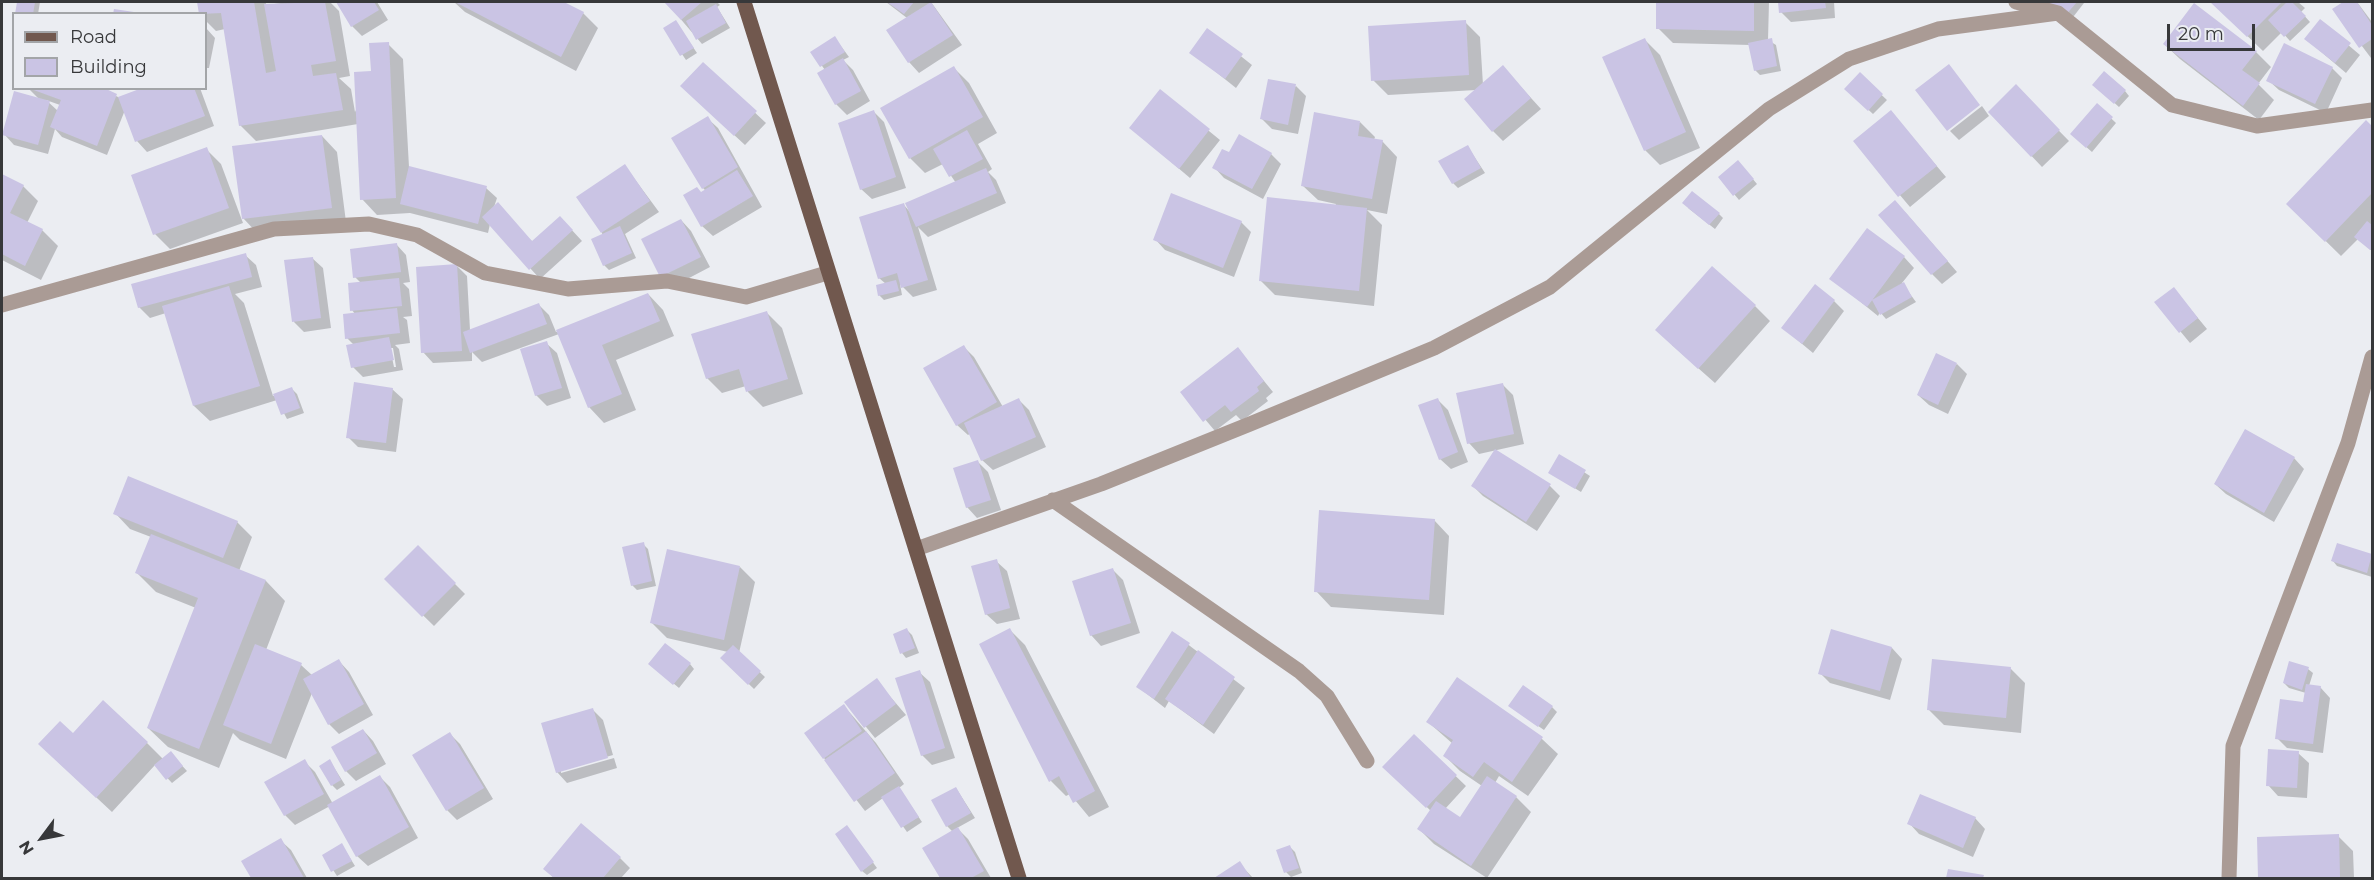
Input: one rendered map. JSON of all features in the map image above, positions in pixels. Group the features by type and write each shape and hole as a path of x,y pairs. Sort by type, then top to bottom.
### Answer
{"main road":[{"path":"744,2 827,273 1019,879"}],"street":[{"path":"2016,2 2058,13 2172,105 2257,126 2373,110"},
{"path":"916,549 1112,480 1434,348 1550,287 1769,109 1849,59 1938,29 2058,13"},
{"path":"2,305 274,229 369,224 417,234 485,273 568,289 667,281 746,297 827,273"},
{"path":"2229,879 2233,746 2348,443 2373,357"},
{"path":"1053,500 1299,670 1327,696 1368,761"}],"building":[{"path":"17,2 35,2 33,12 15,12"},
{"path":"197,2 254,2 266,73 276,71 264,4 325,2 336,61 311,65 313,76 336,73 343,110 239,126 221,13 199,12"},
{"path":"336,2 374,2 379,10 351,27"},
{"path":"455,2 564,2 584,12 561,57"},
{"path":"664,2 702,2 681,20"},
{"path":"887,2 914,2 904,14"},
{"path":"931,2 953,35 908,63 886,30"},
{"path":"1656,2 1754,2 1754,31 1656,29"},
{"path":"1778,2 1825,2 1826,8 1779,13"},
{"path":"2044,2 2077,2 2064,17"},
{"path":"2210,2 2282,2 2247,37"},
{"path":"2287,2 2292,2 2306,16 2284,37 2268,20"},
{"path":"2343,2 2357,2 2372,25 2372,39 2359,48 2332,9"},
{"path":"2194,3 2257,51 2242,70 2260,83 2243,106 2163,44"},
{"path":"716,4 726,23 696,40 686,21"},
{"path":"114,9 134,12 113,12"},
{"path":"2320,19 2351,43 2335,63 2304,39"},
{"path":"676,20 694,48 680,56 663,28"},
{"path":"1466,20 1469,75 1371,81 1368,26"},
{"path":"1207,28 1243,54 1225,79 1189,53"},
{"path":"835,36 845,52 820,67 810,52"},
{"path":"1645,38 1686,132 1644,151 1602,57"},
{"path":"1772,38 1777,66 1754,71 1748,43"},
{"path":"389,42 396,198 360,200 354,72 371,71 369,43"},
{"path":"2284,43 2333,67 2315,104 2266,81"},
{"path":"843,58 861,91 835,105 817,73"},
{"path":"703,62 757,111 734,136 680,86"},
{"path":"1949,64 1980,105 1947,131 1915,90"},
{"path":"1503,65 1531,98 1492,132 1464,99"},
{"path":"954,66 983,117 909,159 880,108"},
{"path":"2104,71 2126,90 2114,104 2092,85"},
{"path":"1860,72 1883,94 1868,111 1844,89"},
{"path":"1268,79 1296,84 1288,125 1260,119"},
{"path":"2016,84 2060,130 2031,157 1988,112"},
{"path":"1160,89 1210,129 1179,169 1129,128"},
{"path":"34,90 108,90 117,94 97,146 50,127 61,100"},
{"path":"137,90 195,90 205,116 135,142 118,97"},
{"path":"14,91 50,101 38,145 2,135"},
{"path":"2097,103 2113,117 2086,148 2070,134"},
{"path":"874,110 896,177 860,190 838,123"},
{"path":"1891,110 1937,166 1898,197 1853,141"},
{"path":"1314,112 1360,121 1358,136 1383,140 1372,199 1301,186"},
{"path":"708,116 738,167 702,189 671,138"},
{"path":"2366,120 2372,126 2372,193 2325,242 2286,204"},
{"path":"967,130 983,159 949,177 933,149"},
{"path":"1239,134 1272,153 1252,189 1212,168 1222,149 1229,152"},
{"path":"322,135 332,208 242,219 232,146"},
{"path":"1468,145 1481,168 1452,184 1438,161"},
{"path":"207,147 229,208 153,235 131,175"},
{"path":"1738,160 1754,179 1733,196 1718,177"},
{"path":"625,164 650,201 601,233 576,197"},
{"path":"409,166 487,186 478,224 400,204"},
{"path":"986,168 997,193 916,227 905,203"},
{"path":"737,170 753,196 701,227 683,195 697,187 701,192"},
{"path":"2,174 24,185 10,213 43,229 25,266 2,254"},
{"path":"1692,191 1720,213 1709,225 1682,203"},
{"path":"1171,193 1242,221 1223,268 1153,240"},
{"path":"1267,197 1367,208 1359,291 1259,281"},
{"path":"1895,200 1948,261 1931,275 1878,215"},
{"path":"498,202 532,241 560,216 573,230 529,270 482,217"},
{"path":"904,203 928,280 901,288 897,273 878,279 859,217"},
{"path":"681,219 701,257 660,277 641,239"},
{"path":"2367,221 2372,225 2370,250 2354,237"},
{"path":"620,226 632,253 603,266 591,239"},
{"path":"1867,228 1905,256 1867,307 1829,279"},
{"path":"397,243 401,272 353,278 350,249"},
{"path":"246,253 252,277 138,308 131,284"},
{"path":"313,257 321,318 292,322 284,260"},
{"path":"457,264 462,351 421,353 416,267"},
{"path":"1712,266 1756,305 1698,369 1655,330"},
{"path":"399,278 402,306 350,311 348,283"},
{"path":"896,280 899,291 878,296 876,285"},
{"path":"1904,282 1912,297 1880,315 1872,300"},
{"path":"1815,284 1835,300 1802,344 1781,328"},
{"path":"229,286 260,386 193,406 162,306"},
{"path":"2174,287 2198,318 2179,333 2154,302"},
{"path":"648,293 660,321 602,345 622,394 588,408 556,330"},
{"path":"539,303 547,324 470,353 463,332"},
{"path":"397,308 400,333 345,339 343,314"},
{"path":"767,311 788,379 746,392 739,369 706,379 691,334"},
{"path":"389,337 394,360 351,368 346,345"},
{"path":"547,341 562,388 535,396 520,349"},
{"path":"964,345 997,402 956,426 923,368"},
{"path":"1238,347 1264,381 1257,387 1259,391 1231,412 1225,405 1203,422 1180,392"},
{"path":"1936,353 1957,363 1938,405 1917,395"},
{"path":"354,382 393,388 386,443 346,438"},
{"path":"1503,383 1514,434 1467,444 1456,393"},
{"path":"292,387 300,408 281,415 273,394"},
{"path":"1019,398 1036,437 981,461 964,423"},
{"path":"1438,398 1458,452 1439,460 1418,405"},
{"path":"2245,429 2295,457 2264,513 2214,484"},
{"path":"1495,449 1551,484 1526,522 1471,486"},
{"path":"1559,454 1586,470 1575,489 1548,473"},
{"path":"978,460 991,500 966,508 953,468"},
{"path":"128,476 238,521 223,558 113,514"},
{"path":"1319,510 1435,519 1429,600 1314,592"},
{"path":"151,534 266,580 199,749 147,728 198,598 135,573"},
{"path":"644,542 652,581 631,586 622,547"},
{"path":"2337,543 2372,554 2367,573 2331,561"},
{"path":"418,545 456,583 422,617 384,579"},
{"path":"667,549 740,566 724,640 650,623"},
{"path":"997,559 1010,608 985,615 971,566"},
{"path":"1113,568 1131,623 1090,636 1072,581"},
{"path":"907,628 915,648 900,654 893,634"},
{"path":"1010,628 1095,791 1073,803 1059,776 1049,782 979,644"},
{"path":"1831,629 1892,647 1880,691 1818,674"},
{"path":"1172,631 1190,643 1154,699 1136,687"},
{"path":"665,643 691,663 673,685 648,664"},
{"path":"255,644 302,663 271,744 223,725"},
{"path":"733,645 761,671 748,685 720,658"},
{"path":"1198,650 1235,677 1203,725 1165,699"},
{"path":"339,659 364,704 328,725 303,679"},
{"path":"1932,659 2011,667 2006,718 1927,710"},
{"path":"2289,661 2309,667 2302,690 2283,683"},
{"path":"920,670 945,748 921,756 895,678"},
{"path":"1457,677 1543,737 1512,782 1484,762 1473,777 1443,756 1453,740 1426,722"},
{"path":"877,678 896,704 864,728 844,702"},
{"path":"2306,684 2321,686 2313,744 2275,739 2280,699 2303,702"},
{"path":"1523,685 1553,706 1538,727 1508,706"},
{"path":"103,700 148,742 96,798 38,744 60,721 73,733"},
{"path":"844,704 862,731 823,759 804,733"},
{"path":"593,708 608,758 556,773 541,723"},
{"path":"363,729 377,753 345,772 331,747"},
{"path":"866,731 895,773 854,802 824,760"},
{"path":"450,732 484,788 446,811 412,755"},
{"path":"1414,734 1457,775 1426,808 1382,767"},
{"path":"2268,749 2299,751 2297,788 2266,786"},
{"path":"171,751 183,766 166,780 154,765"},
{"path":"305,759 324,794 284,816 264,782"},
{"path":"330,759 341,780 331,786 319,766"},
{"path":"380,775 409,827 356,857 327,805"},
{"path":"1487,776 1517,796 1471,866 1417,829 1436,801 1460,817"},
{"path":"899,786 919,817 901,828 881,797"},
{"path":"956,787 971,813 946,827 931,800"},
{"path":"1920,794 1976,817 1963,848 1907,824"},
{"path":"581,823 621,857 603,878 554,878 543,869"},
{"path":"847,825 874,862 861,872 835,834"},
{"path":"958,827 984,871 971,878 940,878 922,848"},
{"path":"2339,834 2340,878 2258,878 2257,837"},
{"path":"281,838 304,878 251,878 241,861"},
{"path":"342,843 352,861 331,872 322,855"},
{"path":"1290,845 1299,868 1284,873 1276,850"},
{"path":"1240,861 1251,878 1214,878"},
{"path":"1948,869 1984,875 1983,878 1946,878"}]}
